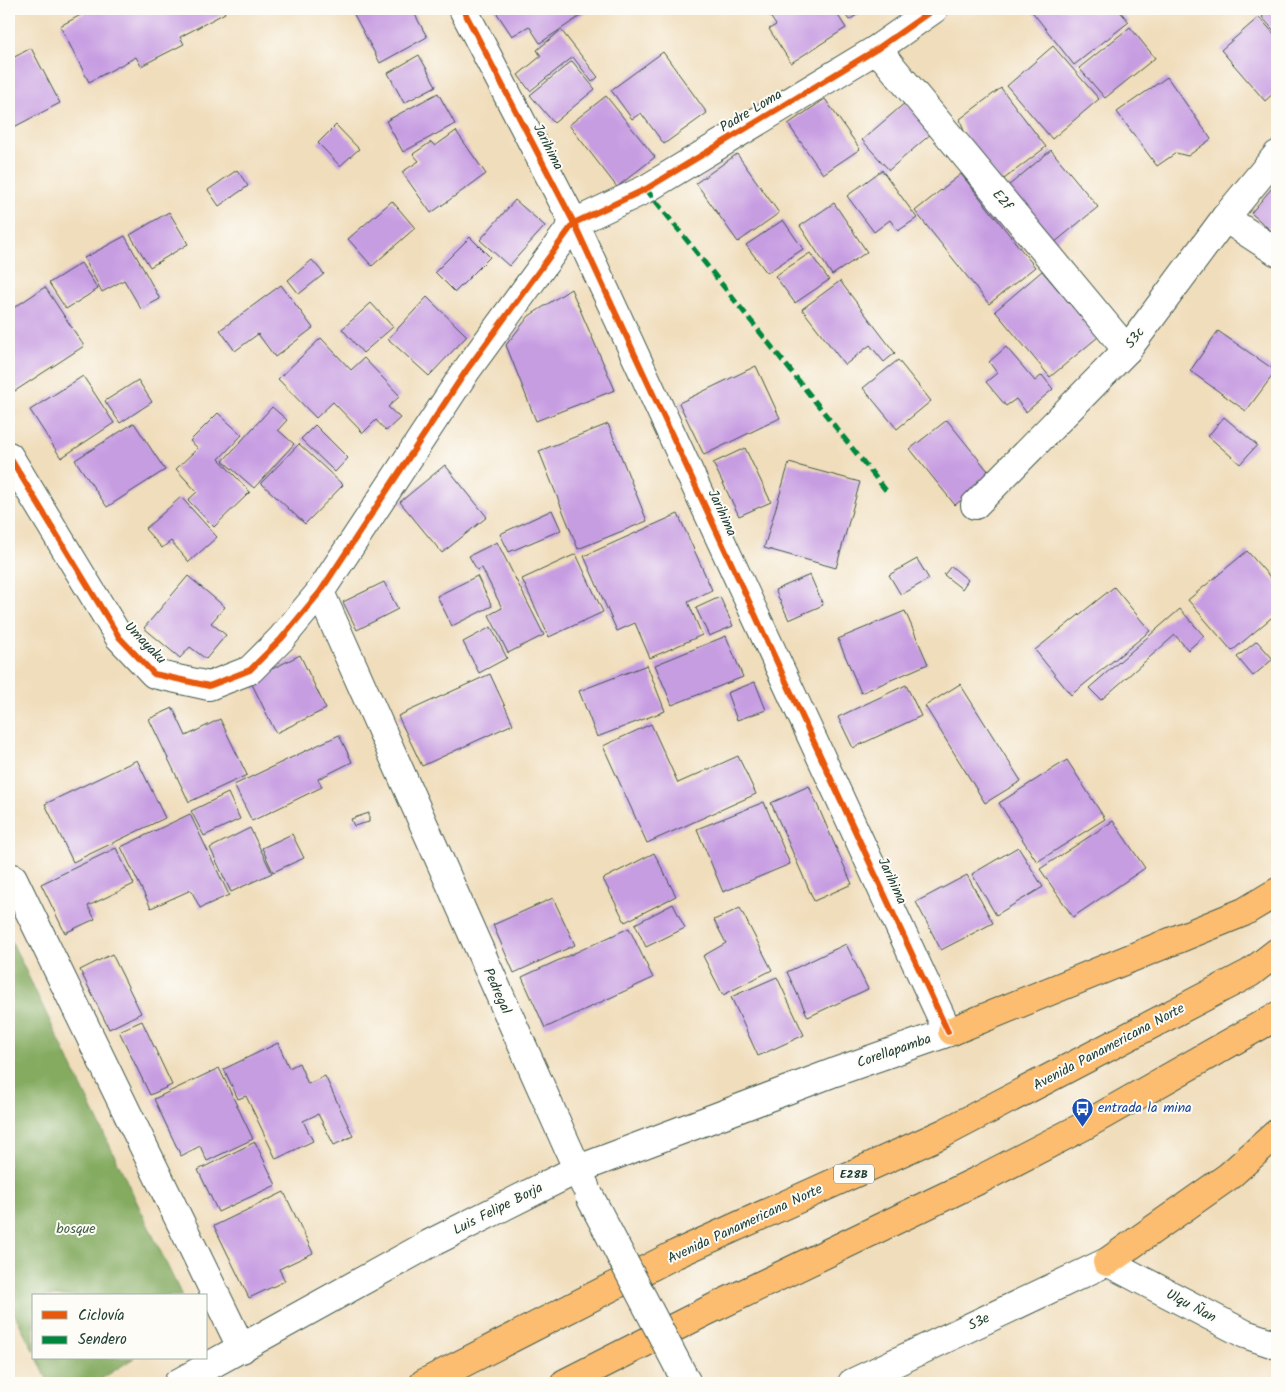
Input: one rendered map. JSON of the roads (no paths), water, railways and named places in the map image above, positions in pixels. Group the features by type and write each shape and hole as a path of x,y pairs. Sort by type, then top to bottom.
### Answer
{"highway":[{"path":"950,1032 1244,912 1277,892"},
{"name":"Avenida Panamericana Norte","path":"424,1383 676,1254 944,1133 1250,973 1277,952"},
{"path":"565,1383 705,1312 981,1179 1082,1127 1277,1016"},
{"path":"1107,1262 1230,1176 1277,1133"}],"street":[{"name":"Jarihima","path":"463,9 574,223 950,1032"},
{"name":"Padre Loma","path":"574,223 646,189 877,49 934,9"},
{"name":"E2f","path":"877,49 1127,350"},
{"name":"S3c","path":"975,505 1127,350 1225,218 1277,155"},
{"path":"1225,218 1277,252"},
{"name":"Umayaku","path":"9,456 118,637 154,674 209,686 250,670 281,639 320,592 466,372 574,223"},
{"name":"Pedregal","path":"320,592 576,1170 687,1383"},
{"path":"14,878 242,1349"},
{"name":"Corellapamba","path":"835,1072 950,1032"},
{"name":"Luis Felipe Borja","path":"178,1383 429,1244 576,1170 835,1072"},
{"name":"Ulqu Ñan","path":"1107,1262 1245,1334 1277,1345"},
{"name":"S3e","path":"852,1383 1107,1262"}],"place":[{"name":"entrada la mina","path":"1082,1127"}],"park label":[{"name":"bosque","path":"76,1229"}]}
